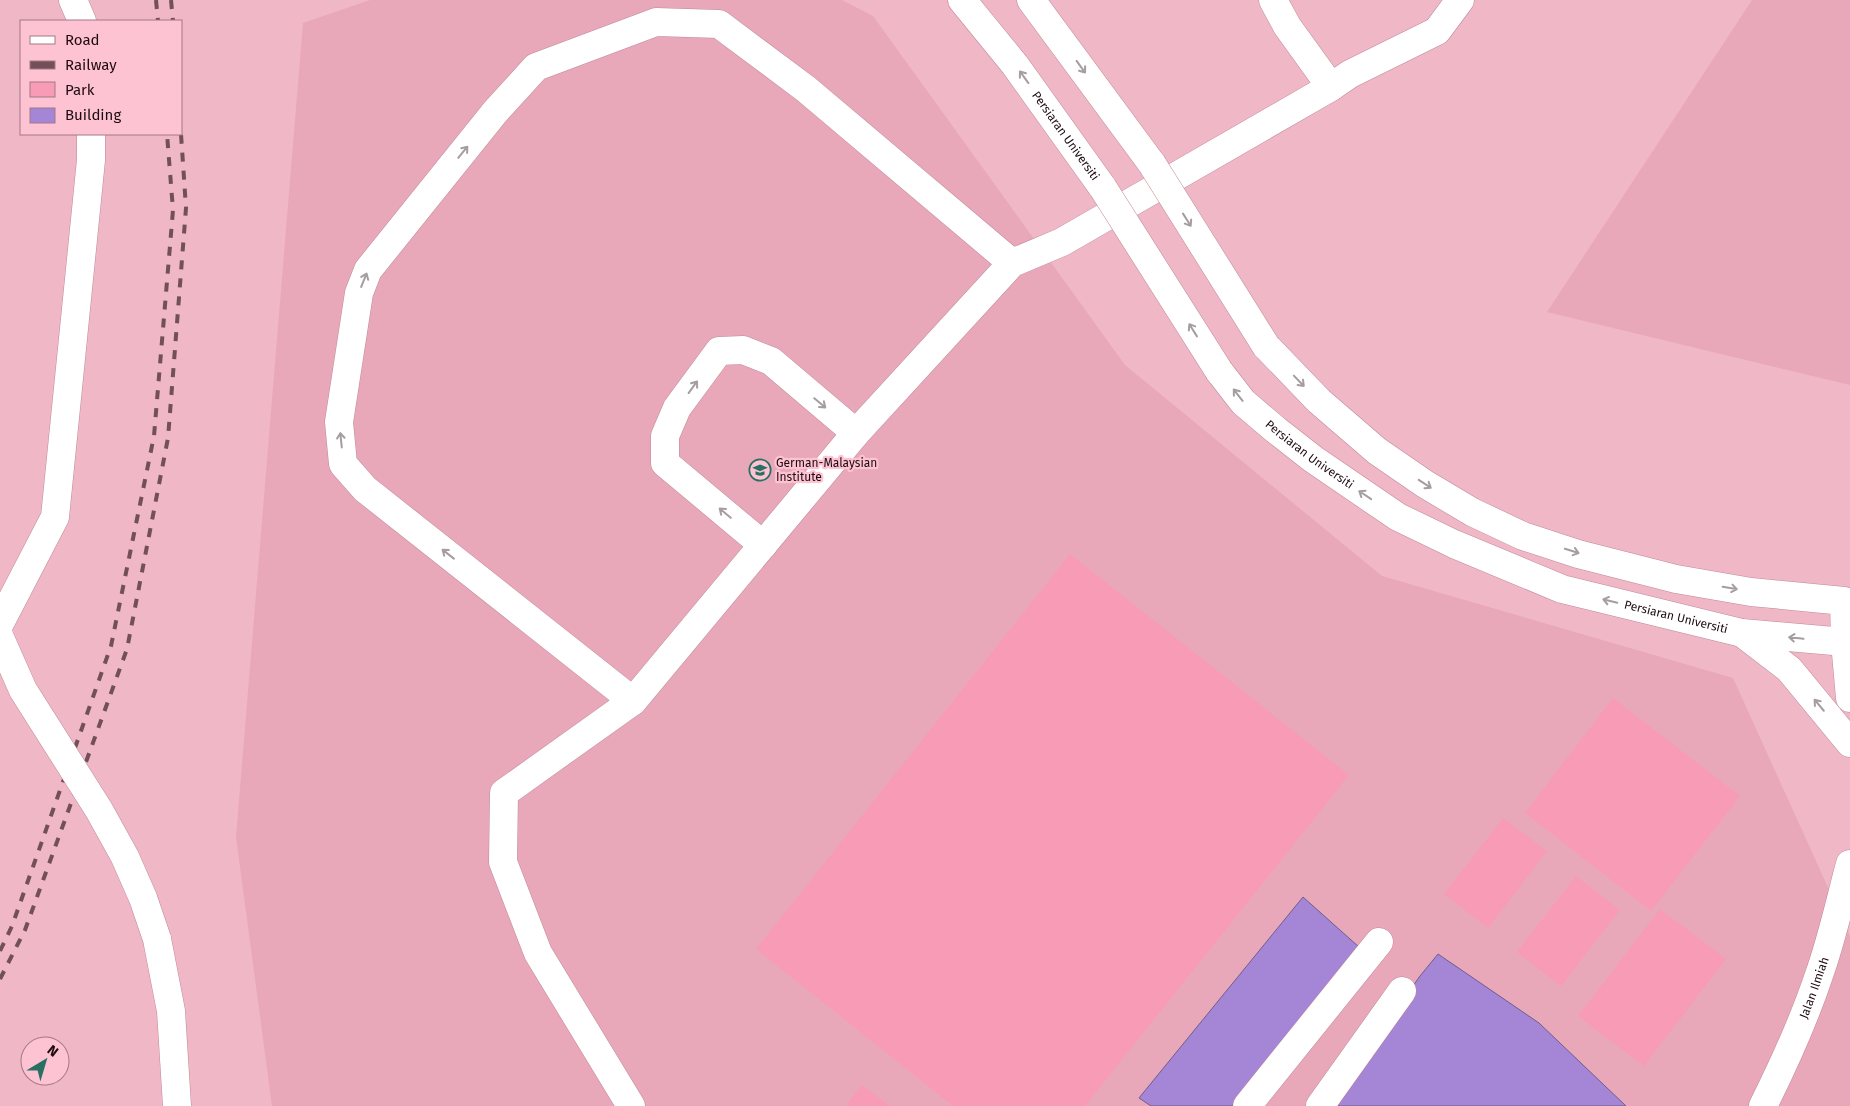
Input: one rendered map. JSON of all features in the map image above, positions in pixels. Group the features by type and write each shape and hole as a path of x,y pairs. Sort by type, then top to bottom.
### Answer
{"street":[{"path":"73,0 82,20"},
{"name":"Persiaran Universiti","path":"962,0 1015,65 1103,188 1219,372 1243,402 1276,430 1348,484 1398,517 1454,544 1562,589 1742,633 1845,642"},
{"path":"1031,0 1152,164 1266,346 1319,401 1377,451 1425,484 1472,512 1523,536 1578,554 1676,579 1751,592 1844,601 1845,642 1850,698"},
{"path":"1273,0 1286,26 1331,87"},
{"path":"631,1106 538,953 503,862 504,793 633,701 856,433 1012,263 1062,242 1331,87 1350,74 1437,31 1460,0"},
{"path":"633,701 365,489 343,464 339,422 359,294 368,270 495,112 536,66 656,22 719,24 806,88 1012,263"},
{"path":"0,623 55,517 91,160 91,135"},
{"path":"763,545 665,463 665,436 677,408 720,351 743,350 771,361 856,433"},
{"path":"1742,633 1788,669 1850,742"},
{"path":"0,638 23,690 99,810 125,857 143,898 157,939 171,1011 176,1106"},
{"name":"Jalan Ilmiah","path":"1763,1106 1777,1078 1820,973 1850,864"},
{"path":"1247,1106 1379,942"},
{"path":"1320,1106 1402,991"}],"shaded area":[{"name":"German-Malaysian Institute","path":"370,0 842,0 873,16 1125,365 1382,576 1733,678 1850,936 1850,1106 272,1106 236,837 303,23"},
{"path":"1752,0 1850,0 1850,385 1547,312"}],"green space":[{"path":"1070,554 1349,775 1085,1106 953,1106 756,949"},
{"path":"1613,698 1740,796 1651,911 1525,813"},
{"path":"1503,818 1547,851 1488,928 1444,894"},
{"path":"1576,876 1620,910 1561,986 1517,952"},
{"path":"1660,909 1726,959 1644,1066 1578,1016"},
{"path":"862,1085 890,1106 846,1106"}],"building":[{"path":"1303,897 1359,947 1232,1106 1151,1106 1139,1098"},
{"path":"1438,954 1539,1023 1626,1106 1328,1106 1420,976"}],"railway":[{"path":"156,0 158,20"},
{"path":"171,0 173,20"},
{"path":"0,951 12,926 111,646 154,436 173,210 167,135"},
{"path":"0,979 25,930 127,649 168,438 186,208 181,135"}],"place":[{"name":"German-Malaysian Institute","path":"760,470"}]}
